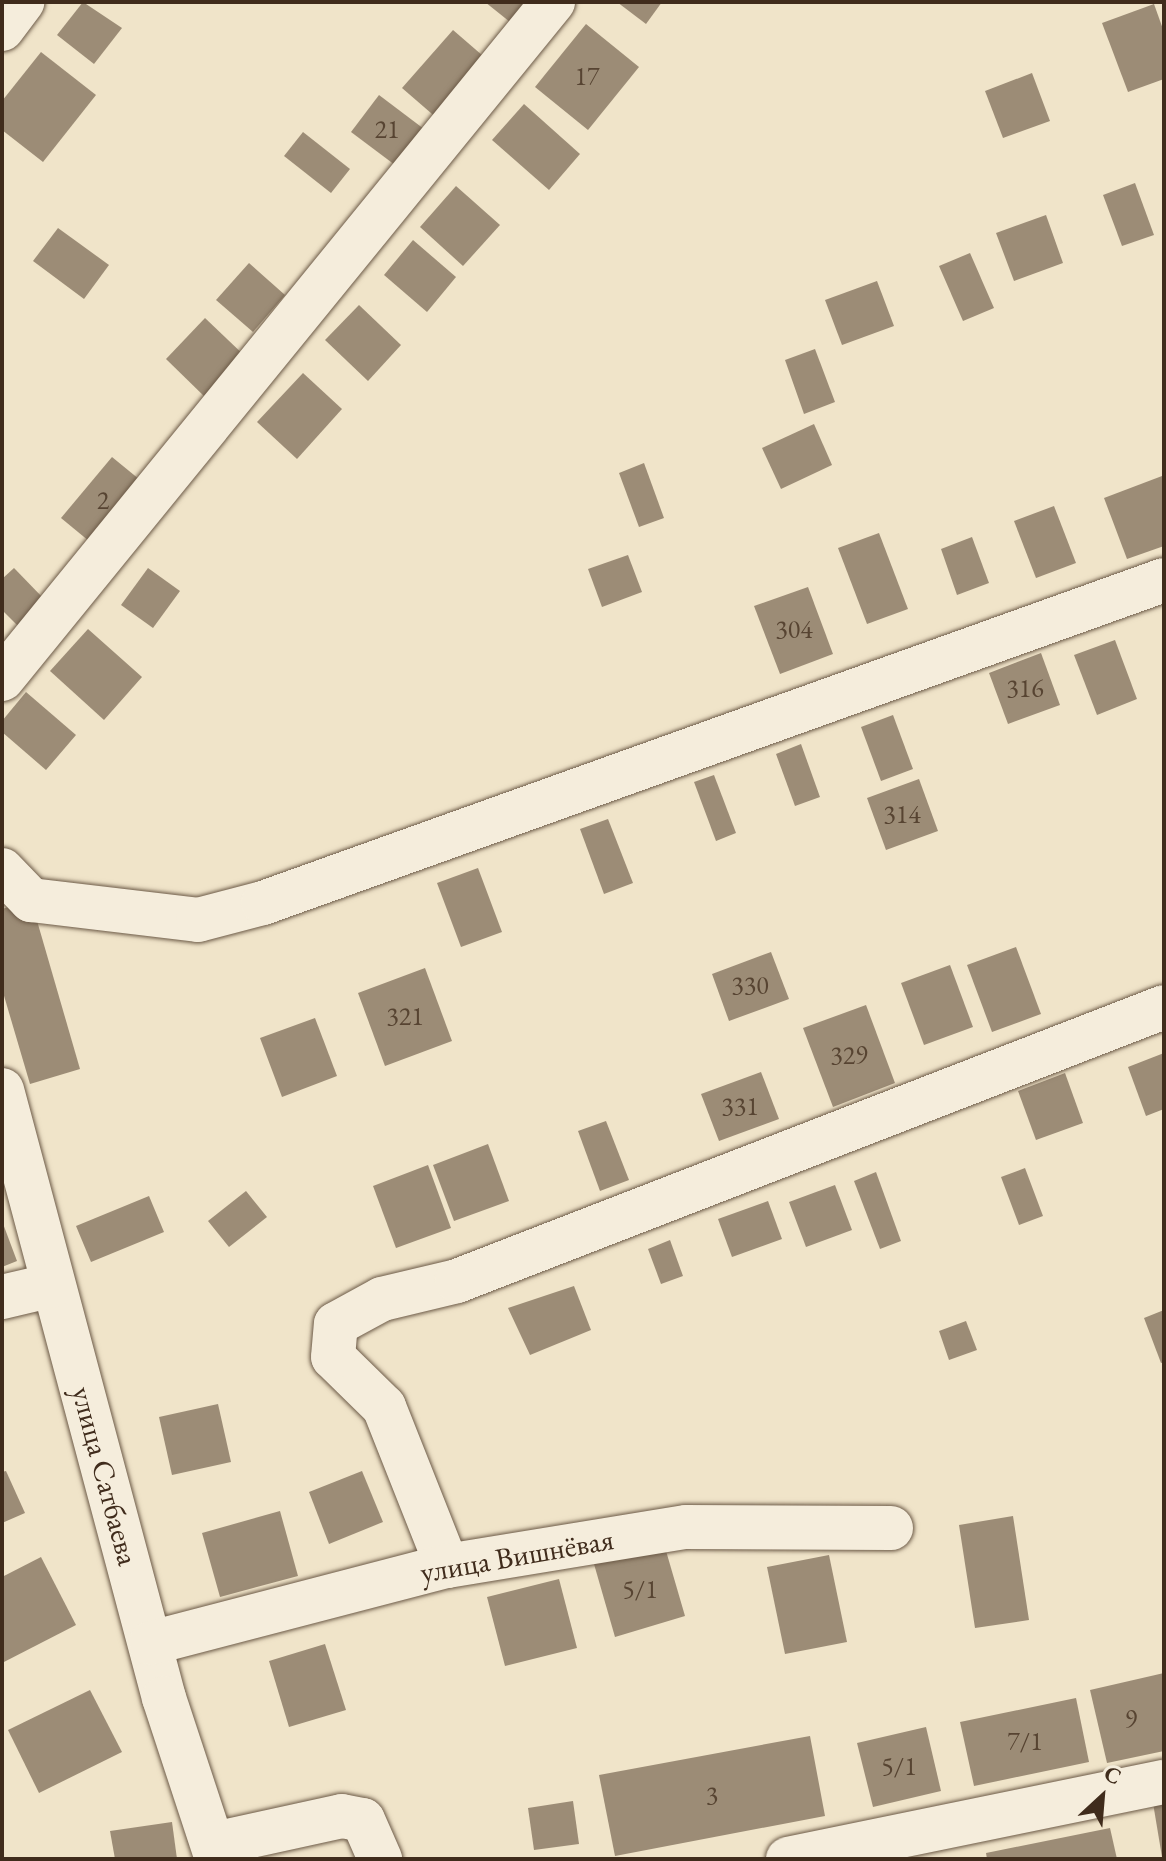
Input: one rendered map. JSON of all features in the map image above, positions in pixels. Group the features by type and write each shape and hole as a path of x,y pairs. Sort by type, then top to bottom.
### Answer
{"street":[{"path":"2,29 22,2"},
{"path":"2,679 553,2"},
{"path":"2,870 31,900 198,920 263,903 1164,580"},
{"path":"447,1566 384,1407 333,1357 336,1324 382,1299 457,1281 1164,1007"},
{"name":"улица Сатбаева","path":"2,1090 151,1643 216,1851"},
{"path":"2,1297 53,1285"},
{"name":"улица Вишнёвая","path":"151,1643 447,1566 686,1527 891,1528"},
{"path":"788,1859 1164,1782"},
{"path":"216,1851 342,1816 363,1820 380,1859"}],"building":[{"path":"83,2 122,28 94,64 57,35"},
{"path":"485,2 533,2 515,26"},
{"path":"617,2 662,2 646,24"},
{"path":"1154,4 1164,32 1164,79 1128,92 1102,23"},
{"path":"586,24 639,67 588,130 535,87"},
{"path":"453,30 490,62 439,120 402,88"},
{"path":"41,52 96,95 43,162 2,130 2,101"},
{"path":"1032,73 1050,121 1003,138 985,91"},
{"path":"379,95 424,129 395,165 351,132"},
{"path":"524,104 580,154 549,190 492,140"},
{"path":"303,132 350,169 331,193 284,156"},
{"path":"1135,183 1154,235 1122,246 1103,195"},
{"path":"456,186 500,225 463,266 420,227"},
{"path":"1046,215 1063,263 1014,281 996,233"},
{"path":"58,228 109,265 84,299 33,261"},
{"path":"413,240 456,277 427,312 384,275"},
{"path":"970,253 994,308 963,321 939,266"},
{"path":"249,263 285,295 253,332 216,300"},
{"path":"877,281 894,326 842,345 825,300"},
{"path":"359,305 401,345 368,381 325,340"},
{"path":"205,318 248,359 208,400 166,359"},
{"path":"815,349 835,402 804,414 785,360"},
{"path":"303,373 342,409 297,459 257,422"},
{"path":"814,424 832,465 781,489 762,448"},
{"path":"112,457 145,484 95,546 61,518"},
{"path":"644,463 664,518 639,527 619,473"},
{"path":"1162,476 1164,546 1127,559 1104,498"},
{"path":"1054,506 1076,563 1036,578 1014,521"},
{"path":"879,533 908,609 867,624 838,548"},
{"path":"972,537 989,583 957,595 941,549"},
{"path":"628,555 642,592 602,607 588,569"},
{"path":"14,568 45,600 18,626 2,610 2,579"},
{"path":"148,568 180,591 153,628 121,605"},
{"path":"808,587 833,654 780,674 754,606"},
{"path":"88,629 142,677 104,720 50,671"},
{"path":"1115,640 1137,699 1097,715 1074,655"},
{"path":"1041,653 1060,705 1008,724 989,673"},
{"path":"26,692 76,735 46,770 2,732 2,721"},
{"path":"893,715 913,769 881,781 861,727"},
{"path":"801,744 820,797 795,806 776,754"},
{"path":"714,775 736,833 716,841 694,782"},
{"path":"919,779 938,831 886,850 867,798"},
{"path":"608,819 633,883 604,894 580,829"},
{"path":"478,868 502,932 461,947 437,883"},
{"path":"31,900 80,1069 30,1084 2,989 2,909"},
{"path":"1016,947 1041,1014 992,1032 967,965"},
{"path":"771,952 789,999 729,1021 712,974"},
{"path":"950,965 973,1027 924,1045 901,983"},
{"path":"425,968 452,1041 385,1066 358,993"},
{"path":"866,1005 895,1083 833,1107 803,1028"},
{"path":"315,1018 337,1076 282,1097 260,1038"},
{"path":"1164,1053 1164,1109 1146,1116 1128,1067"},
{"path":"761,1072 779,1119 719,1141 701,1094"},
{"path":"1065,1073 1083,1123 1036,1140 1018,1091"},
{"path":"606,1121 629,1180 600,1191 578,1131"},
{"path":"488,1144 509,1201 454,1221 433,1165"},
{"path":"428,1165 451,1228 396,1248 373,1186"},
{"path":"1025,1168 1043,1216 1019,1225 1001,1177"},
{"path":"876,1172 901,1241 880,1249 854,1181"},
{"path":"835,1185 852,1230 806,1247 789,1202"},
{"path":"246,1191 267,1217 229,1247 208,1221"},
{"path":"149,1196 164,1232 91,1262 76,1226"},
{"path":"768,1201 782,1239 732,1257 718,1219"},
{"path":"2,1221 17,1261 2,1267"},
{"path":"670,1240 683,1276 661,1284 648,1249"},
{"path":"574,1286 591,1330 530,1355 508,1308"},
{"path":"1164,1310 1164,1362 1161,1363 1144,1318"},
{"path":"966,1321 977,1350 949,1360 939,1331"},
{"path":"218,1404 231,1462 172,1475 159,1417"},
{"path":"6,1471 25,1513 2,1523 2,1472"},
{"path":"362,1471 383,1522 329,1544 309,1492"},
{"path":"280,1511 298,1576 220,1597 202,1533"},
{"path":"1013,1516 1029,1620 975,1628 959,1525"},
{"path":"664,1544 685,1616 615,1637 594,1564"},
{"path":"829,1555 847,1642 785,1654 767,1567"},
{"path":"41,1557 76,1625 2,1663 2,1577"},
{"path":"559,1579 577,1648 505,1666 487,1597"},
{"path":"325,1644 346,1710 289,1727 269,1661"},
{"path":"1164,1673 1164,1751 1107,1763 1090,1690"},
{"path":"90,1690 122,1752 39,1793 8,1730"},
{"path":"1076,1698 1089,1762 974,1786 960,1722"},
{"path":"926,1727 941,1791 873,1807 857,1743"},
{"path":"810,1736 825,1816 615,1856 599,1775"},
{"path":"573,1801 579,1844 534,1850 528,1808"},
{"path":"1164,1801 1164,1857 1162,1857 1153,1803"},
{"path":"172,1822 177,1859 115,1859 110,1831"},
{"path":"1110,1828 1117,1859 987,1859 986,1853"}]}
